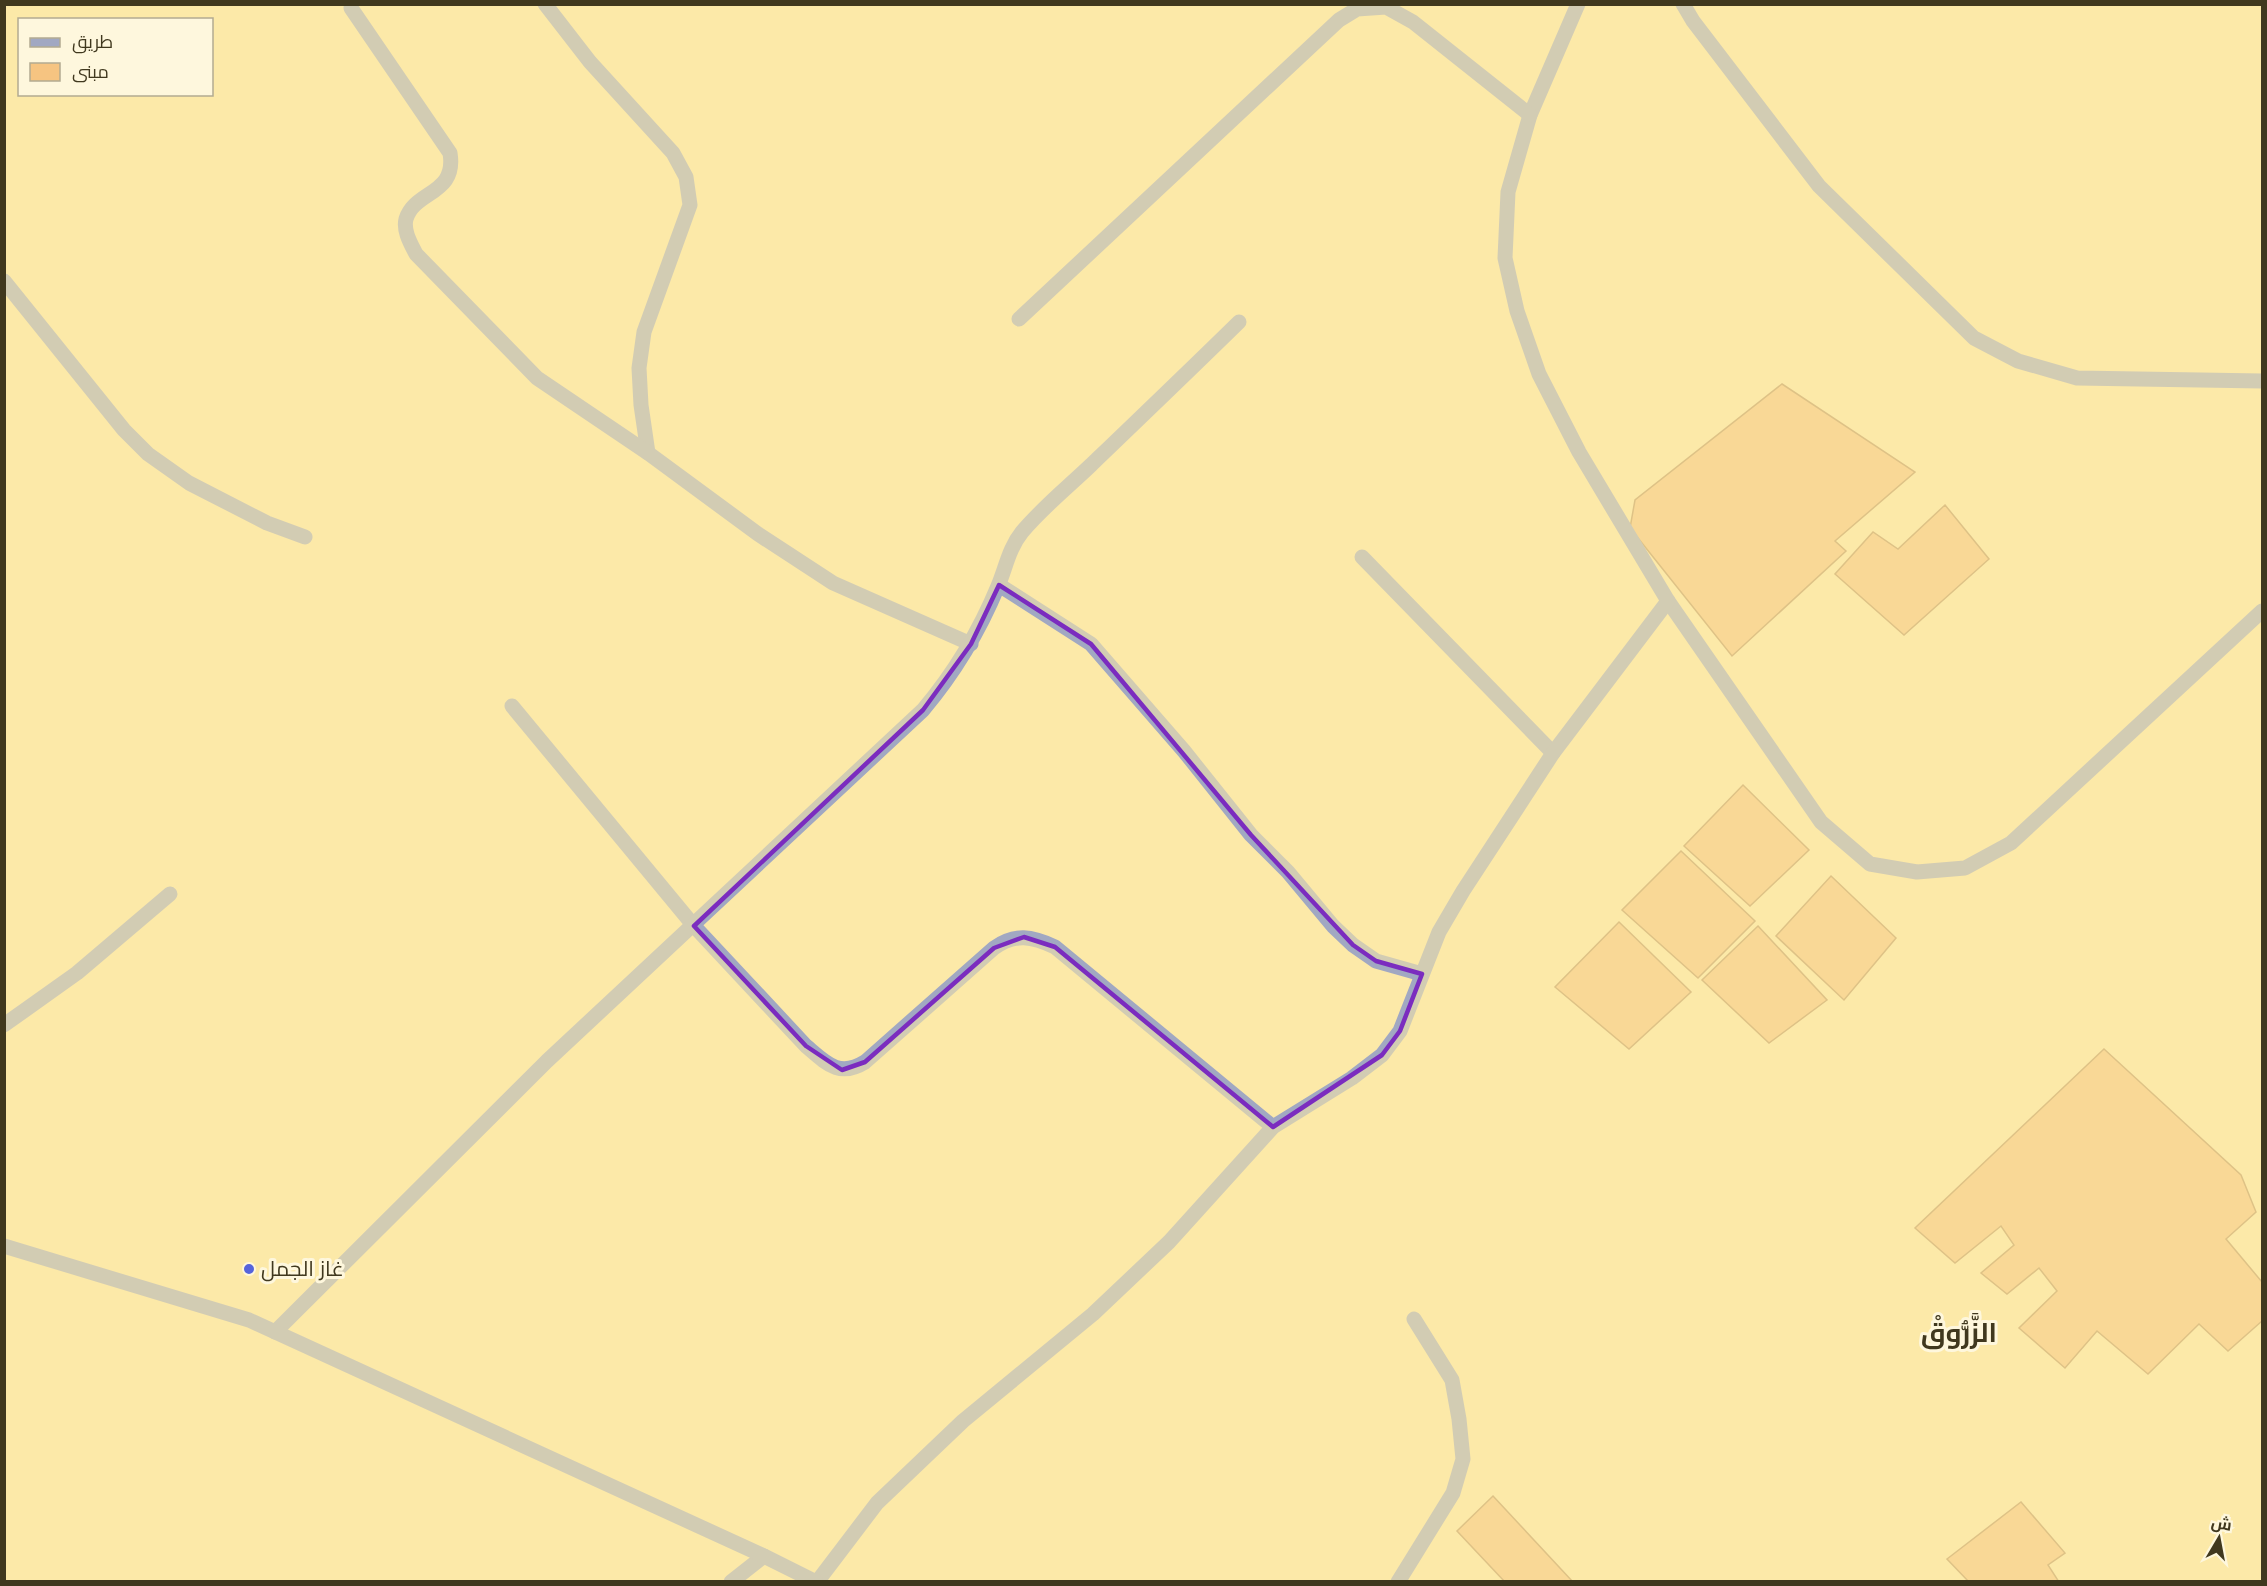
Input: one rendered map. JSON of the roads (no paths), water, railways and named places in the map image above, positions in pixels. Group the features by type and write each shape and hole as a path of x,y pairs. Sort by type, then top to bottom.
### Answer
{"street":[{"path":"545,4 590,62 673,153 686,177 690,205 644,332 639,368 640,405 648,453"},
{"path":"1578,4 1530,115 1508,192 1505,258 1517,311 1539,374 1579,452 1668,601 1821,822 1870,864 1917,872 1965,868 2011,843 2262,611"},
{"path":"1683,4 1693,21 1820,186 1974,338 2018,361 2077,378 2262,381"},
{"path":"1019,319 1339,20 1357,9 1386,7 1413,22 1530,115"},
{"path":"351,8 450,153 452,164 446,181 411,211 406,220 407,235 416,254 537,378 648,453 758,534 833,583 971,644"},
{"path":"4,281 124,430 148,454 189,483 267,523 305,537"},
{"path":"275,1332 546,1061 694,926 923,710 948,681 971,644 999,585 1006,559 1021,533 1239,322"},
{"path":"1362,557 1553,753"},
{"path":"999,585 1090,644 1184,750 1251,835 1288,872 1333,926 1353,945 1376,961 1422,974"},
{"path":"4,1246 249,1320 817,1581 877,1503 963,1421 1093,1314 1169,1242 1273,1127 1352,1078 1382,1055 1400,1031 1439,932 1463,891 1553,753 1668,601"},
{"path":"512,706 694,926 806,1046 826,1063 842,1070 853,1069 865,1062 1005,940 1024,938 1040,940 1054,947 1273,1127"},
{"path":"4,1025 77,973 170,894"},
{"path":"1398,1581 1453,1493 1463,1460 1452,1380 1414,1319"},
{"path":"731,1581 764,1556"}],"place":[{"name":"غاز الجمل","path":"249,1269"}],"district":[{"name":"الزَّرُّوقْ","path":"1959,1333"}]}
